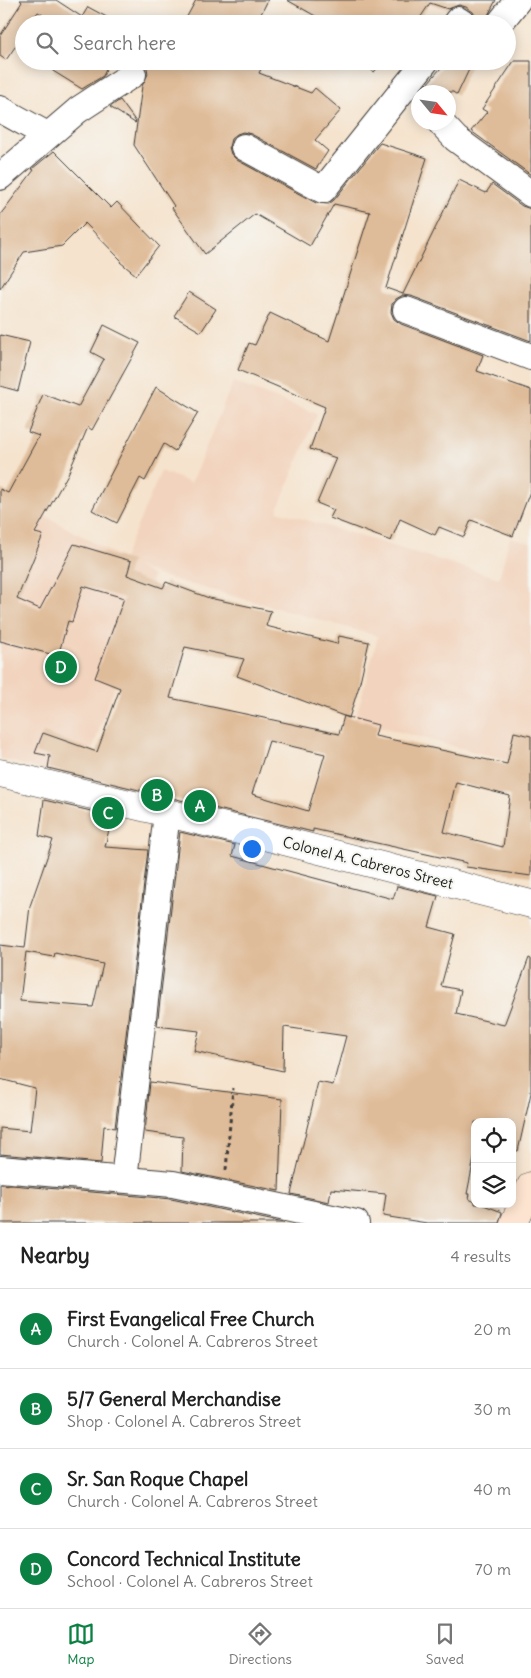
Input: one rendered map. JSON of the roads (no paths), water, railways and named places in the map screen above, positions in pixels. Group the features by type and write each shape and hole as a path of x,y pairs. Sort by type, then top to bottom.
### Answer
{"main road":[{"path":"514,1223 531,1186"}],"street":[{"path":"506,15 518,0"},
{"path":"416,85 422,70"},
{"path":"0,177 78,110 133,74"},
{"path":"244,147 323,190 411,94"},
{"path":"0,109 47,135"},
{"path":"448,130 456,139 531,194"},
{"path":"406,310 531,357"},
{"name":"Colonel A. Cabreros Street","path":"0,773 531,904"},
{"path":"124,1179 167,813"},
{"path":"0,1169 173,1184 224,1193 356,1223"}],"place":[{"name":"Concord Technical Institute","path":"61,667"},
{"name":"5/7 General Merchandise","path":"157,795"},
{"name":"First Evangelical Free Church","path":"200,806"},
{"name":"Sr. San Roque Chapel","path":"108,813"}]}
